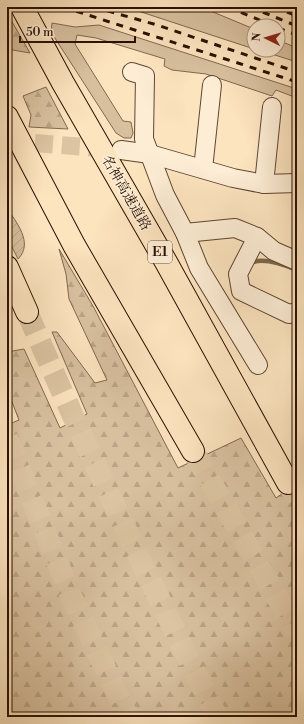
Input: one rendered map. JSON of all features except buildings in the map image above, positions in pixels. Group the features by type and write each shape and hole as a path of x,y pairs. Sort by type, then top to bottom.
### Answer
{"highway":[{"name":"名神高速道路","path":"26,14 166,262 288,483"},
{"path":"7,117 74,245 193,452"},
{"path":"7,267 27,312"}],"street":[{"path":"132,72 145,76 144,139 165,195 185,233 199,268 258,365"},
{"path":"203,169 212,86"},
{"path":"264,184 272,107"},
{"path":"121,150 150,154 233,178 264,184 297,183"},
{"path":"185,233 235,228 257,237 274,251 297,261"},
{"path":"257,237 238,274 241,291 289,314 297,312"}],"green space":[{"path":"126,7 201,7 246,26 246,46"},
{"path":"7,13 30,53 7,49"},
{"path":"52,23 75,27 99,25 297,89 297,98 276,90 272,96 206,74 172,70 164,66 165,59 96,38 77,35 75,44 123,121 131,122 133,133 131,138 124,138 116,133 51,32"},
{"path":"286,43 297,48 297,62 284,58 286,58"},
{"path":"46,87 68,129 29,127 31,115 23,96"},
{"path":"7,208 19,226 24,240 22,253 18,259 7,237"},
{"path":"59,249 93,306 178,468 241,438 276,498 297,483 297,717 7,717 7,425 19,420 7,389 7,352 24,349 60,428 87,414 52,332 57,332 95,383 107,380 69,299 66,274"}],"waterway":[{"path":"251,263 256,261 268,261 297,270"}],"tunnel":[{"path":"8,141 112,149"},
{"path":"27,312 119,516 217,717"},
{"path":"7,438 71,596 128,717"},
{"path":"193,451 297,632"},
{"path":"288,483 297,499"}],"railway":[{"path":"63,7 297,82"},
{"path":"94,7 157,25 297,72"},
{"path":"228,7 255,18"},
{"path":"250,7 297,26"},
{"path":"274,7 297,16"},
{"path":"286,31 297,35"}]}
